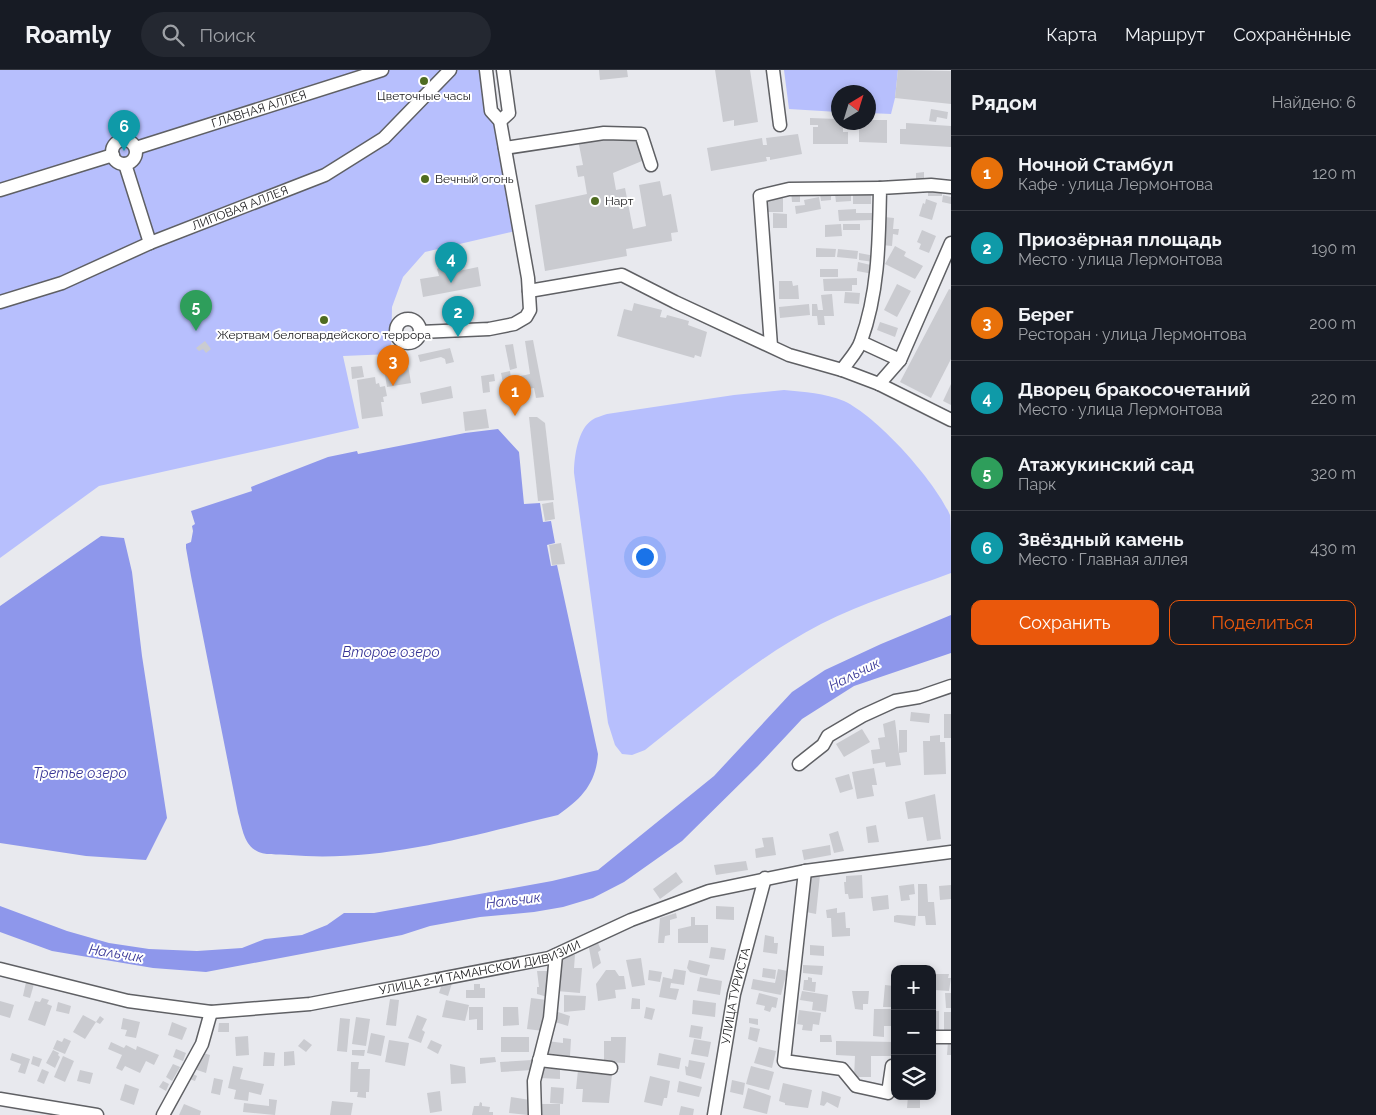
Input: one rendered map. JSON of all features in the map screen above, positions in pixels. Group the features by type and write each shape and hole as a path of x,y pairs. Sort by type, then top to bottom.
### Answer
{"street":[{"name":"ГЛАВНАЯ АЛЛЕЯ","path":"136,148 382,70"},
{"name":"ЛИПОВАЯ АЛЛЕЯ","path":"0,302 62,283 150,243 325,175 384,138 450,70"},
{"path":"420,332 489,329 514,324 526,317 530,310 529,291 505,148 500,121 491,111 486,70"},
{"path":"500,121 510,113 503,70"},
{"path":"773,70 780,126"},
{"path":"505,148 550,147 604,133 641,134 651,165"},
{"path":"121,140 128,140 136,148 134,158 125,164 118,162 113,155 115,144 121,140"},
{"path":"0,190 113,155"},
{"path":"125,164 150,243"},
{"path":"771,346 760,196 790,189 880,188 931,185 951,187"},
{"path":"842,370 861,342 876,282 879,254 880,188"},
{"path":"879,384 900,360 946,266 951,243"},
{"path":"529,291 622,275 789,355 842,370 879,384 951,420"},
{"path":"861,342 900,360"},
{"path":"800,764 823,744 828,736 862,716 895,701 919,697 951,686"},
{"name":"УЛИЦА 2-Й ТАМАНСКОЙ ДИВИЗИИ","path":"0,969 128,1001 211,1012 310,1004 444,977 487,971 556,955 631,920 709,891 805,871 951,852"},
{"path":"805,871 784,1061 842,1069 856,1086 888,1093 891,1073"},
{"name":"УЛИЦА ТУРИСТА","path":"714,1115 734,994 765,878"},
{"path":"534,1115 534,1081 550,1018 556,955"},
{"path":"163,1115 202,1044 211,1012"},
{"path":"936,1037 951,1037"},
{"path":"539,1060 611,1068"},
{"path":"0,1099 97,1115"}],"shaded area":[{"path":"0,70 486,70 520,230 425,252 403,277 392,307 391,354 343,356 359,428 99,486 0,558"},
{"path":"784,70 898,70 891,114 876,113 876,85 831,85 831,112 789,109"},
{"path":"784,390 807,392 844,401 873,421 904,451 932,485 950,515 951,573 837,616 797,637 752,667 645,750 632,755 622,754 615,745 608,723 574,473 576,452 583,430 592,420 607,414 734,395"}],"water":[{"name":"Второе озеро","path":"498,429 519,452 524,504 540,503 543,522 551,521 555,543 547,545 551,566 557,565 598,754 597,765 591,782 574,803 558,815 424,846 357,855 323,856 267,854 255,850 245,838 238,813 191,576 186,544 191,542 192,526 195,524 191,511 252,491 251,487 328,457 357,451 358,454 465,433"},
{"name":"Третье озеро","path":"101,536 124,538 132,572 142,656 167,818 146,860 86,856 0,843 0,606"},
{"name":"Нальчик","path":"951,615 951,653 854,686 802,719 758,766 682,841 624,882 593,898 563,907 480,917 430,926 402,935 206,972 153,968 52,951 0,932 0,906 67,931 109,943 149,949 197,951 242,948 265,939 302,935 327,925 344,913 374,913 552,881 598,870 714,776 792,692 825,670"}],"building":[{"path":"599,70 627,70 628,77 600,80"},
{"path":"715,70 750,70 758,122 734,126 734,120 723,122"},
{"path":"898,70 951,71 951,104 895,98"},
{"path":"931,109 948,112 947,119 937,117 936,122 929,121"},
{"path":"810,118 831,119 831,130 848,132 848,144 813,144 813,127 818,127 818,125 810,125"},
{"path":"876,120 887,120 887,143 859,142 859,130 876,130"},
{"path":"906,123 951,126 951,147 900,144 900,129 906,129"},
{"path":"798,134 802,154 770,160 770,157 766,157 767,161 711,171 707,148 762,138 763,145 767,145 766,138"},
{"path":"613,138 634,140 639,143 642,161 613,173 616,190 625,188 633,229 646,226 639,185 660,181 663,196 671,194 678,232 671,233 672,241 626,249 627,256 545,271 535,205 587,194 584,176 578,177 576,166 583,165 578,140"},
{"path":"924,172 924,179 916,179 916,173"},
{"path":"928,190 942,191 942,196 928,196"},
{"path":"791,191 800,191 800,202 792,202"},
{"path":"851,193 851,201 836,202 835,194"},
{"path":"820,194 831,194 831,200 821,201"},
{"path":"853,194 871,195 871,204 853,204"},
{"path":"943,195 951,197 951,204 942,202"},
{"path":"819,197 821,209 796,214 795,206 805,205 804,200"},
{"path":"763,198 783,198 783,212 766,212"},
{"path":"926,199 937,203 932,220 919,216"},
{"path":"856,209 856,213 872,213 872,220 839,221 838,210"},
{"path":"773,213 787,214 787,228 773,228"},
{"path":"884,217 894,218 893,229 899,229 898,235 893,234 892,246 882,245"},
{"path":"841,224 842,236 825,237 825,225"},
{"path":"843,224 860,224 860,230 843,230"},
{"path":"922,230 936,236 929,253 919,249 921,244 917,242"},
{"path":"895,246 906,252 904,256 923,266 915,279 885,264"},
{"path":"816,248 836,249 835,257 816,257"},
{"path":"838,249 858,251 857,259 837,257"},
{"path":"859,253 875,256 874,262 859,260"},
{"path":"858,262 875,266 873,274 857,271"},
{"path":"443,264 448,267 449,273 478,267 481,286 423,297 420,279 439,276 437,269"},
{"path":"820,269 838,269 838,277 820,277"},
{"path":"857,278 857,285 852,285 852,291 824,291 823,279"},
{"path":"779,281 792,281 793,286 798,285 799,299 779,299"},
{"path":"897,284 911,291 897,317 884,310"},
{"path":"949,289 951,290 951,359 931,398 900,382"},
{"path":"845,292 860,293 859,304 844,303"},
{"path":"832,294 834,316 824,316 825,325 818,325 817,316 812,316 812,304 817,304 818,310 823,310 821,295"},
{"path":"634,303 662,310 660,317 666,318 667,315 689,321 688,325 707,332 701,357 695,355 694,358 617,336 624,309 632,311"},
{"path":"809,304 810,315 780,318 779,307"},
{"path":"880,322 898,328 895,337 877,330"},
{"path":"533,340 544,397 536,398 534,388 505,393 501,373 510,371 511,378 530,374 525,341"},
{"path":"205,341 211,349 206,353 203,349 199,351 196,348"},
{"path":"513,344 517,368 510,370 505,345"},
{"path":"450,348 454,362 446,364 445,359 441,357 420,362 418,355"},
{"path":"407,359 411,383 387,387 383,363"},
{"path":"362,366 364,377 352,379 351,367"},
{"path":"494,374 495,381 489,382 490,392 483,393 481,376"},
{"path":"375,377 376,384 379,383 380,387 385,386 387,396 383,397 384,402 381,402 383,416 362,419 357,380"},
{"path":"951,384 951,405 943,401"},
{"path":"451,386 453,398 422,404 420,393"},
{"path":"486,409 489,428 465,431 463,412"},
{"path":"529,417 537,417 545,423 554,500 538,501"},
{"path":"553,502 555,519 545,521 542,504"},
{"path":"561,543 565,564 552,565 549,545"},
{"path":"911,712 930,714 929,723 910,721"},
{"path":"944,714 951,714 951,738 944,738"},
{"path":"895,720 901,765 886,767 885,762 873,764 871,750 880,749 878,738 885,737 883,724"},
{"path":"862,729 870,742 844,757 836,744"},
{"path":"899,730 907,730 907,752 899,753"},
{"path":"940,735 940,742 945,742 946,774 924,775 923,741 930,741 930,736"},
{"path":"874,768 877,785 872,785 874,796 857,799 852,772"},
{"path":"849,774 853,789 840,793 835,778"},
{"path":"935,794 941,839 927,841 923,817 908,819 905,802"},
{"path":"876,825 879,842 868,843 866,827"},
{"path":"838,831 844,851 834,853 829,834"},
{"path":"773,837 776,855 756,858 755,849 764,847 762,838"},
{"path":"830,845 831,855 804,860 802,850"},
{"path":"746,861 748,870 716,875 714,865"},
{"path":"676,872 683,882 660,899 653,889"},
{"path":"810,874 820,875 816,914 806,912"},
{"path":"862,875 863,898 849,899 848,894 845,894 844,882 846,882 846,876"},
{"path":"914,884 915,894 909,895 910,900 901,901 899,886"},
{"path":"918,884 927,884 928,902 934,902 936,925 926,925 925,916 918,916"},
{"path":"951,885 951,899 940,900 939,886"},
{"path":"888,895 889,909 873,911 871,897"},
{"path":"716,906 734,907 734,920 716,919"},
{"path":"837,908 837,913 845,912 846,928 850,928 850,936 832,937 831,918 827,918 826,910"},
{"path":"676,913 677,918 670,920 670,935 665,936 664,943 658,943 660,918"},
{"path":"894,916 916,916 915,926 894,922"},
{"path":"691,917 695,917 695,925 708,925 708,943 678,943 678,929 691,926"},
{"path":"765,935 774,937 774,943 778,943 777,954 763,952"},
{"path":"598,943 601,950 598,952 601,963 593,969 589,948"},
{"path":"810,945 824,946 824,956 810,955"},
{"path":"711,947 726,949 724,960 709,958"},
{"path":"570,954 575,955 574,968 582,968 580,993 557,991 560,958"},
{"path":"641,958 645,985 632,987 626,960"},
{"path":"689,960 710,965 707,976 690,972 687,968"},
{"path":"803,965 823,966 822,975 803,973"},
{"path":"763,968 776,970 775,979 762,977"},
{"path":"674,969 686,971 684,985 671,983 670,988 679,989 676,1000 659,997 663,977 672,979"},
{"path":"778,969 787,971 781,995 751,989 753,979 775,983"},
{"path":"606,970 615,970 619,976 624,976 626,989 615,990 616,998 598,1001 596,984"},
{"path":"649,970 662,972 660,982 648,980"},
{"path":"537,971 551,971 551,998 537,994 537,987 539,987"},
{"path":"936,974 949,974 948,978 951,978 949,991 936,990"},
{"path":"700,977 722,981 720,995 697,991"},
{"path":"808,977 812,978 812,982 816,982 815,992 803,990 804,980 808,980"},
{"path":"453,980 448,996 439,993 443,981"},
{"path":"26,982 34,984 30,998 23,996"},
{"path":"474,984 480,984 480,988 485,988 485,998 466,998 466,990 474,990"},
{"path":"885,985 891,986 891,1007 883,1007"},
{"path":"802,991 828,995 826,1012 812,1010 813,1002 800,1000"},
{"path":"852,991 869,991 868,1004 863,1004 863,1010 855,1009"},
{"path":"759,993 778,998 776,1008 772,1007 770,1012 764,1010 765,1006 756,1004"},
{"path":"945,993 951,993 951,1008 946,1008"},
{"path":"564,995 586,996 585,1010 564,1012"},
{"path":"42,998 49,1000 47,1004 52,1006 45,1026 28,1020 35,1001 40,1002"},
{"path":"531,998 547,1000 543,1031 527,1029"},
{"path":"632,998 640,999 640,1009 631,1009"},
{"path":"390,999 399,1000 396,1026 386,1025"},
{"path":"446,1000 469,1005 465,1021 442,1017"},
{"path":"693,1000 716,1003 715,1017 692,1014"},
{"path":"0,1001 14,1005 10,1018 0,1015"},
{"path":"58,1002 71,1006 69,1014 56,1011"},
{"path":"469,1007 483,1007 483,1030 477,1030 477,1019 469,1020"},
{"path":"503,1007 518,1007 519,1025 503,1026"},
{"path":"646,1007 655,1009 652,1020 644,1018"},
{"path":"874,1009 891,1009 891,1026 884,1026 884,1037 873,1036"},
{"path":"799,1010 821,1013 819,1025 813,1024 812,1031 802,1030 803,1025 797,1024"},
{"path":"936,1011 939,1011 939,1031 936,1031"},
{"path":"558,1012 570,1016 568,1026 555,1022"},
{"path":"944,1012 951,1012 951,1030 944,1030"},
{"path":"83,1015 96,1022 85,1039 73,1032"},
{"path":"417,1015 427,1019 422,1030 425,1032 421,1043 408,1038"},
{"path":"100,1016 104,1019 100,1024 96,1022"},
{"path":"356,1017 370,1019 366,1046 352,1044"},
{"path":"123,1018 140,1022 136,1038 125,1036 127,1030 121,1029"},
{"path":"340,1018 350,1019 347,1052 337,1051"},
{"path":"749,1018 758,1019 758,1025 749,1023"},
{"path":"172,1022 187,1028 182,1040 168,1035"},
{"path":"219,1023 229,1023 229,1032 218,1032"},
{"path":"691,1025 703,1027 701,1039 689,1037"},
{"path":"750,1027 760,1029 757,1042 748,1039"},
{"path":"371,1033 385,1036 381,1056 367,1053"},
{"path":"820,1035 831,1035 832,1042 820,1042"},
{"path":"248,1036 249,1055 236,1056 235,1037"},
{"path":"501,1037 529,1037 529,1052 501,1052"},
{"path":"611,1037 626,1037 625,1063 604,1062 604,1041 611,1041"},
{"path":"64,1038 71,1041 65,1054 53,1049 57,1040 62,1042"},
{"path":"563,1038 571,1039 570,1056 546,1053 547,1041 563,1043"},
{"path":"304,1039 312,1045 306,1052 298,1046"},
{"path":"694,1039 711,1042 708,1057 691,1054"},
{"path":"389,1040 409,1043 405,1066 385,1062"},
{"path":"431,1040 442,1045 438,1054 427,1048"},
{"path":"836,1041 891,1042 891,1056 871,1056 871,1077 854,1077 855,1056 836,1055"},
{"path":"948,1041 951,1041 951,1055 947,1055"},
{"path":"111,1042 124,1048 126,1045 136,1050 137,1046 159,1055 154,1065 146,1061 140,1073 125,1066 122,1071 116,1068 122,1055 108,1049"},
{"path":"759,1047 776,1051 772,1068 754,1063"},
{"path":"176,1049 186,1053 183,1061 173,1057"},
{"path":"53,1050 59,1053 60,1057 55,1068 46,1063"},
{"path":"352,1050 365,1050 364,1056 352,1055"},
{"path":"294,1051 295,1065 284,1066 284,1052"},
{"path":"200,1052 210,1055 206,1073 194,1069"},
{"path":"264,1052 275,1053 274,1066 263,1066"},
{"path":"12,1053 30,1059 25,1074 18,1072 21,1064 10,1060"},
{"path":"659,1053 681,1058 679,1069 657,1065"},
{"path":"33,1056 42,1059 39,1067 31,1064"},
{"path":"63,1056 74,1061 65,1082 54,1077"},
{"path":"495,1057 496,1062 480,1064 480,1058"},
{"path":"532,1060 533,1070 501,1072 500,1062"},
{"path":"689,1060 705,1063 701,1079 686,1075 685,1066 688,1067"},
{"path":"351,1062 359,1062 358,1069 370,1069 369,1092 366,1092 366,1098 357,1097 358,1092 350,1092"},
{"path":"173,1064 180,1067 172,1081 166,1077"},
{"path":"450,1064 465,1067 466,1083 451,1084"},
{"path":"233,1066 243,1068 240,1079 264,1084 261,1095 249,1092 248,1101 234,1099 236,1090 228,1088"},
{"path":"751,1066 774,1072 769,1090 746,1084"},
{"path":"540,1068 560,1069 560,1079 540,1078"},
{"path":"42,1069 49,1072 44,1084 37,1081"},
{"path":"80,1070 93,1073 90,1084 77,1081"},
{"path":"578,1070 612,1074 609,1103 582,1102 583,1089 576,1089"},
{"path":"189,1072 197,1076 195,1081 187,1078"},
{"path":"650,1076 670,1081 667,1098 664,1098 662,1106 644,1102"},
{"path":"214,1078 223,1080 220,1095 211,1093"},
{"path":"732,1080 745,1083 743,1095 730,1092"},
{"path":"163,1081 169,1084 166,1091 159,1087"},
{"path":"679,1081 702,1087 699,1097 677,1092"},
{"path":"783,1083 812,1090 808,1108 785,1105 785,1103 779,1101"},
{"path":"125,1084 139,1089 134,1105 120,1100"},
{"path":"551,1087 564,1088 563,1104 550,1103"},
{"path":"748,1088 771,1096 767,1114 743,1108"},
{"path":"440,1091 442,1111 430,1113 427,1093"},
{"path":"822,1091 841,1097 838,1108 827,1102 824,1106 820,1105"},
{"path":"511,1097 530,1100 528,1115 509,1113"},
{"path":"269,1099 277,1100 275,1115 243,1112 244,1103 269,1106"},
{"path":"908,1100 920,1100 920,1108 907,1108"},
{"path":"332,1101 353,1103 351,1115 330,1115"},
{"path":"480,1102 482,1106 490,1107 489,1112 493,1112 493,1115 472,1115 474,1106 479,1106"},
{"path":"184,1104 201,1111 200,1115 179,1115"},
{"path":"537,1104 560,1104 560,1115 537,1115"},
{"path":"681,1106 694,1109 693,1115 679,1115"}],"place":[{"name":"Цветочные часы","path":"424,81"},
{"name":"Звёздный камень","path":"124,151"},
{"name":"Вечный огонь","path":"425,179"},
{"name":"Нарт","path":"595,201"},
{"name":"Дворец бракосочетаний","path":"451,283"},
{"name":"Жертвам белогвардейского террора","path":"324,320"},
{"name":"Атажукинский сад","path":"196,331"},
{"name":"Приозёрная площадь","path":"458,337"},
{"name":"Берег","path":"393,386"},
{"name":"Ночной Стамбул","path":"515,416"}]}
